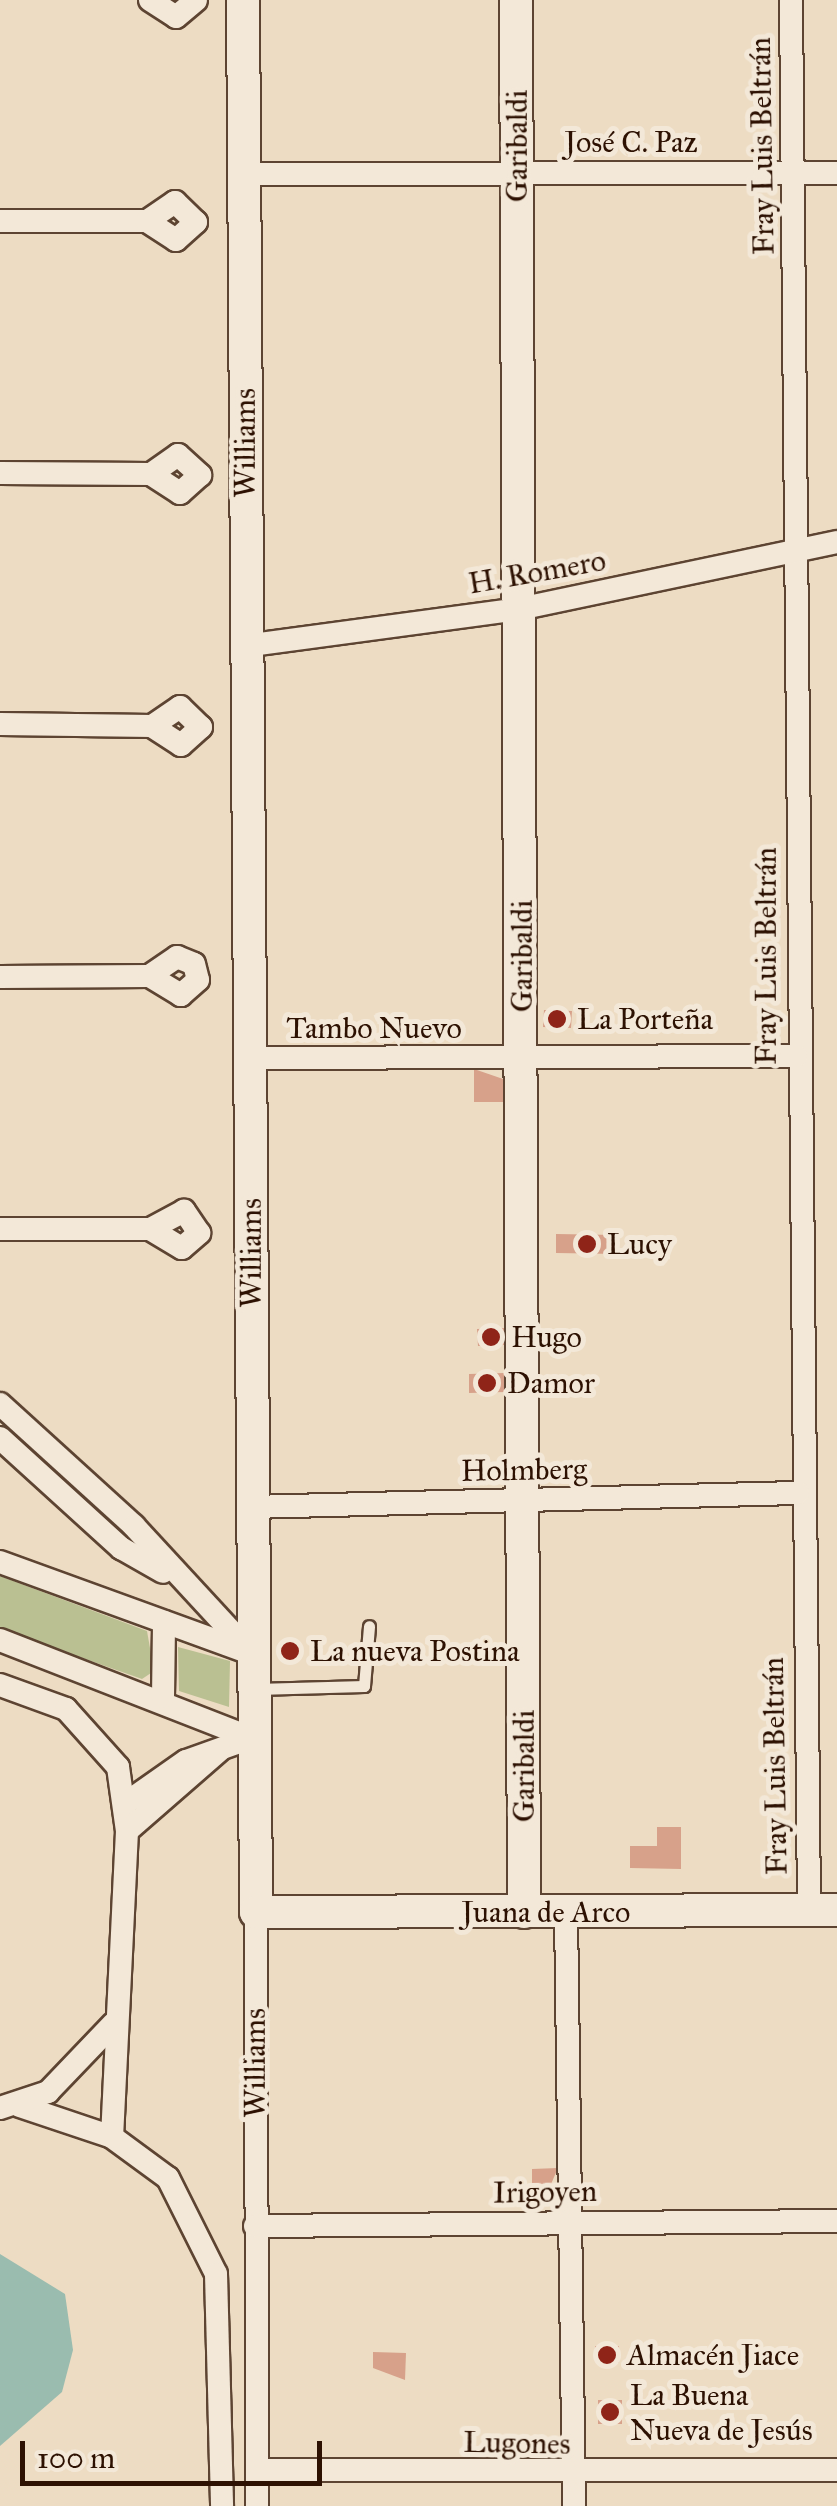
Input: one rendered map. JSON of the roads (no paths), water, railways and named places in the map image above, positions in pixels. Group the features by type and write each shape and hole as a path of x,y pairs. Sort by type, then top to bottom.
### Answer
{"street":[{"path":"150,0 176,17 196,0"},
{"name":"Williams","path":"243,0 258,2506"},
{"name":"Garibaldi","path":"516,0 524,1912"},
{"name":"Fray Luis Beltrán","path":"791,0 798,1494 823,1910"},
{"name":"José C. Paz","path":"244,174 837,172"},
{"path":"0,221 147,221"},
{"path":"0,473 151,474"},
{"name":"H. Romero","path":"245,646 520,609 837,542"},
{"path":"0,724 152,726"},
{"path":"0,977 149,976"},
{"name":"Tambo Nuevo","path":"252,1058 796,1056"},
{"path":"0,1229 150,1229"},
{"path":"0,1404 134,1526 170,1576 252,1654"},
{"path":"0,1438 120,1548 170,1576"},
{"name":"Holmberg","path":"251,1507 798,1494"},
{"path":"0,1562 252,1654"},
{"path":"163,1697 164,1622"},
{"path":"0,1640 163,1697 252,1738"},
{"path":"0,1685 88,1724 118,1767 127,1831 114,2022 112,2137"},
{"path":"126,1803 186,1761 252,1738"},
{"path":"127,1831 220,1750"},
{"name":"Juana de Arco","path":"256,1912 823,1910"},
{"path":"566,1912 574,2506"},
{"path":"10,2107 67,2079 114,2022"},
{"path":"10,2107 112,2137 147,2157 179,2193 216,2274 222,2506"},
{"name":"Irigoyen","path":"254,2226 837,2221"},
{"name":"Lugones","path":"257,2470 574,2474 837,2470"}],"lane":[{"path":"252,1688 364,1686 369,1626"}],"place":[{"name":"La Porteña","path":"557,1019"},
{"name":"Lucy","path":"587,1244"},
{"name":"Hugo","path":"491,1337"},
{"name":"Damor","path":"487,1383"},
{"name":"La nueva Postina","path":"290,1651"},
{"name":"Almacén Jiace","path":"607,2355"},
{"name":"La Buena Nueva de Jesús","path":"610,2412"}]}
